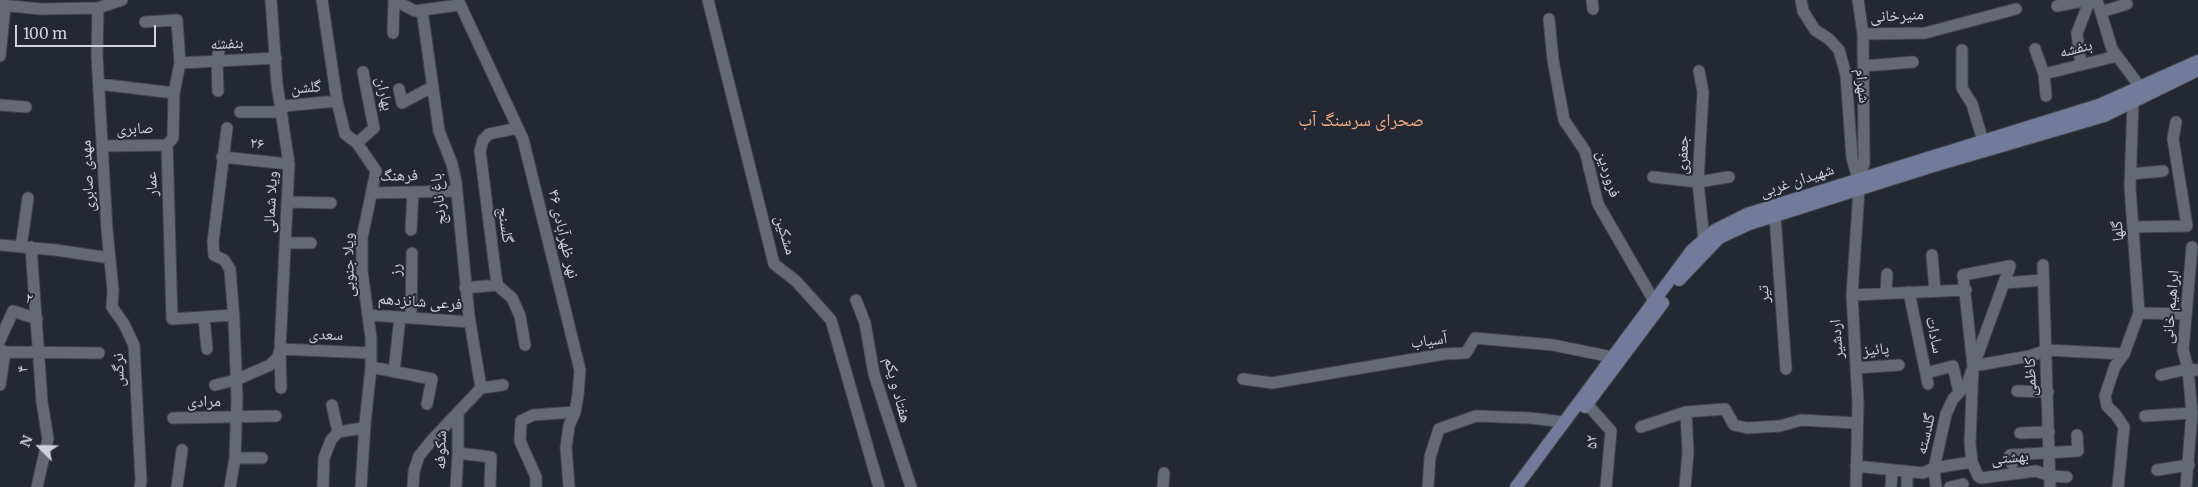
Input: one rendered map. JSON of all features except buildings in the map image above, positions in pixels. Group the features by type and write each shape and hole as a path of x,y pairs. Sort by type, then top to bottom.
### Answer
{"main road":[{"name":"شهیدان غربی","path":"1525,487 1630,350 1677,282 1719,238 1749,224 1859,184 1983,141 2099,105 2198,61"},
{"name":"شهیدان غربی","path":"1516,487 1692,250 1715,230 1747,214 2104,116 2198,70"}],"street":[{"path":"0,56 3,6 42,4 98,8 122,0"},
{"name":"ویلا شمالی","path":"271,0 281,112 289,164 280,350 281,388"},
{"name":"ویلا جنوبی","path":"322,0 337,102 345,134 357,143 376,170 362,238 362,272 368,315 371,367 361,487"},
{"name":"مشکین","path":"708,0 774,264 796,281 831,320 879,487"},
{"path":"1858,0 1863,34"},
{"path":"2058,6 2089,0"},
{"path":"2081,64 2077,33 2089,0"},
{"name":"بنفشه","path":"2097,0 2112,49 2140,87"},
{"path":"393,33 394,1 414,11 458,2"},
{"name":"نهر ظهرآبادی ۴۶","path":"458,2 523,139 580,370 575,412 568,426 566,447 569,487"},
{"path":"2101,12 2126,4"},
{"name":"شهرام","path":"1802,6 1815,30 1829,39 1839,50 1846,75 1852,158 1859,184"},
{"name":"مهدی صابری","path":"98,8 97,56 110,258"},
{"name":"منیرخانی","path":"1859,184 1864,164 1863,34 1925,33 2016,9"},
{"name":"باغ نارنج","path":"422,10 439,131 452,164 465,288 481,388"},
{"name":"فروردین","path":"1549,19 1553,60 1564,120 1585,151 1598,204 1654,301"},
{"name":"عمار","path":"145,22 177,20 180,63 174,92 173,138 167,145 172,319 234,315"},
{"path":"218,91 217,60 220,46"},
{"path":"2035,49 2044,74 2046,96"},
{"path":"1962,50 1962,88 1972,104 1983,141"},
{"name":"بنفشه","path":"2044,74 2117,56"},
{"name":"بنفشه","path":"180,63 276,58"},
{"path":"1864,66 1913,62"},
{"name":"جعفری","path":"1699,71 1703,92 1698,182 1704,240"},
{"name":"بهاران","path":"357,143 374,128 363,72"},
{"path":"99,84 174,92"},
{"path":"399,89 402,103 432,87"},
{"name":"گلشن","path":"281,112 284,106 337,102"},
{"name":"گلها","path":"2118,487 2124,427 2116,414 2106,406 2105,396 2116,366 2124,354 2140,313 2131,174 2133,102"},
{"path":"0,105 26,107"},
{"path":"240,112 281,112"},
{"path":"2134,227 2187,226 2173,139 2176,122"},
{"path":"226,128 213,242 214,255 224,260 230,269 234,315 236,418 235,458 230,487"},
{"name":"گلسنج","path":"497,285 480,150 483,140 489,134 518,128"},
{"name":"صابری","path":"103,146 167,145"},
{"name":"۲۶","path":"222,157 289,164"},
{"path":"2131,174 2163,171"},
{"path":"1653,178 1698,182 1729,177"},
{"name":"اردشیر","path":"1856,487 1856,368 1852,294 1859,184"},
{"name":"فرهنگ","path":"372,193 456,191"},
{"path":"411,230 414,192"},
{"name":"۴","path":"28,198 26,247 37,319 42,402 48,438 37,487"},
{"path":"286,202 331,202"},
{"name":"تیر","path":"1775,216 1786,369"},
{"path":"285,243 311,243"},
{"path":"0,245 110,258"},
{"name":"ابراهیم خانی","path":"2186,487 2189,465 2194,449 2192,413 2193,370 2183,350 2192,247"},
{"name":"رز","path":"394,372 406,317 412,253"},
{"path":"1932,255 1935,291"},
{"name":"نرگس","path":"110,258 113,290 112,307 124,324 134,345 142,481 140,487"},
{"name":"کاظمی","path":"2043,265 2050,482"},
{"path":"2010,266 2004,283 1973,366 1963,274 2010,266"},
{"path":"1886,293 1887,274"},
{"path":"2004,283 2043,280"},
{"path":"465,288 497,285 512,298 520,316 525,345"},
{"path":"1852,294 1966,290"},
{"name":"سادات","path":"1909,292 1927,378 1953,366 1959,392"},
{"name":"هفتاد و یکم","path":"856,300 865,323 874,374 911,487"},
{"name":"۲","path":"0,340 13,311 37,319"},
{"path":"2140,313 2186,314"},
{"name":"فرعی شانزدهم","path":"368,315 470,322"},
{"path":"204,317 207,349"},
{"name":"آسیاب","path":"1243,379 1272,383 1444,354 1466,353 1475,338 1553,345 1612,357"},
{"path":"0,385 2,350 99,353"},
{"path":"214,385 236,380 270,365 278,357 280,350"},
{"name":"سعدی","path":"280,350 371,353"},
{"path":"1973,366 2030,356 2047,350 2124,354"},
{"name":"پائیز","path":"1856,368 1899,365"},
{"name":"گلدسته","path":"1856,466 1923,473 1934,468 1946,414 1953,399 1967,384 1973,366"},
{"name":"بهشتی","path":"1973,366 1970,443 1972,462 1978,476 1981,478 2036,471 2050,482"},
{"path":"371,367 432,379 427,404"},
{"path":"2161,375 2193,370"},
{"path":"413,487 414,471 419,456 481,388 503,384"},
{"path":"2017,391 2048,392"},
{"name":"۵۲","path":"1587,404 1611,431 1606,487"},
{"path":"332,405 338,432"},
{"path":"1641,427 1686,412 1726,409 1734,425 1747,428 1780,426 1800,420 1857,423"},
{"path":"536,487 536,478 520,441 521,421 533,415 575,412"},
{"path":"1685,487 1688,452 1686,412"},
{"name":"شکوفه","path":"456,487 458,413"},
{"path":"2145,416 2192,413"},
{"name":"مرادی","path":"173,418 276,416"},
{"path":"1428,487 1430,457 1439,430 1476,416 1530,418 1564,422"},
{"path":"323,487 324,458 331,440 338,432 363,428 365,424"},
{"path":"2020,433 2049,432"},
{"path":"2012,464 2010,455 2078,451 2078,435"},
{"path":"177,487 182,450"},
{"path":"458,453 491,457 490,487"},
{"path":"235,458 262,458"},
{"path":"1936,487 1934,468 1972,462"},
{"path":"2157,470 2189,465"},
{"path":"1891,487 1892,470"},
{"path":"1908,471 1908,487"},
{"path":"1163,487 1164,473"},
{"path":"2050,482 2068,477"},
{"path":"1950,487 1963,484"}],"district":[{"name":"صحرای سرسنگ آب","path":"1361,121"}]}
